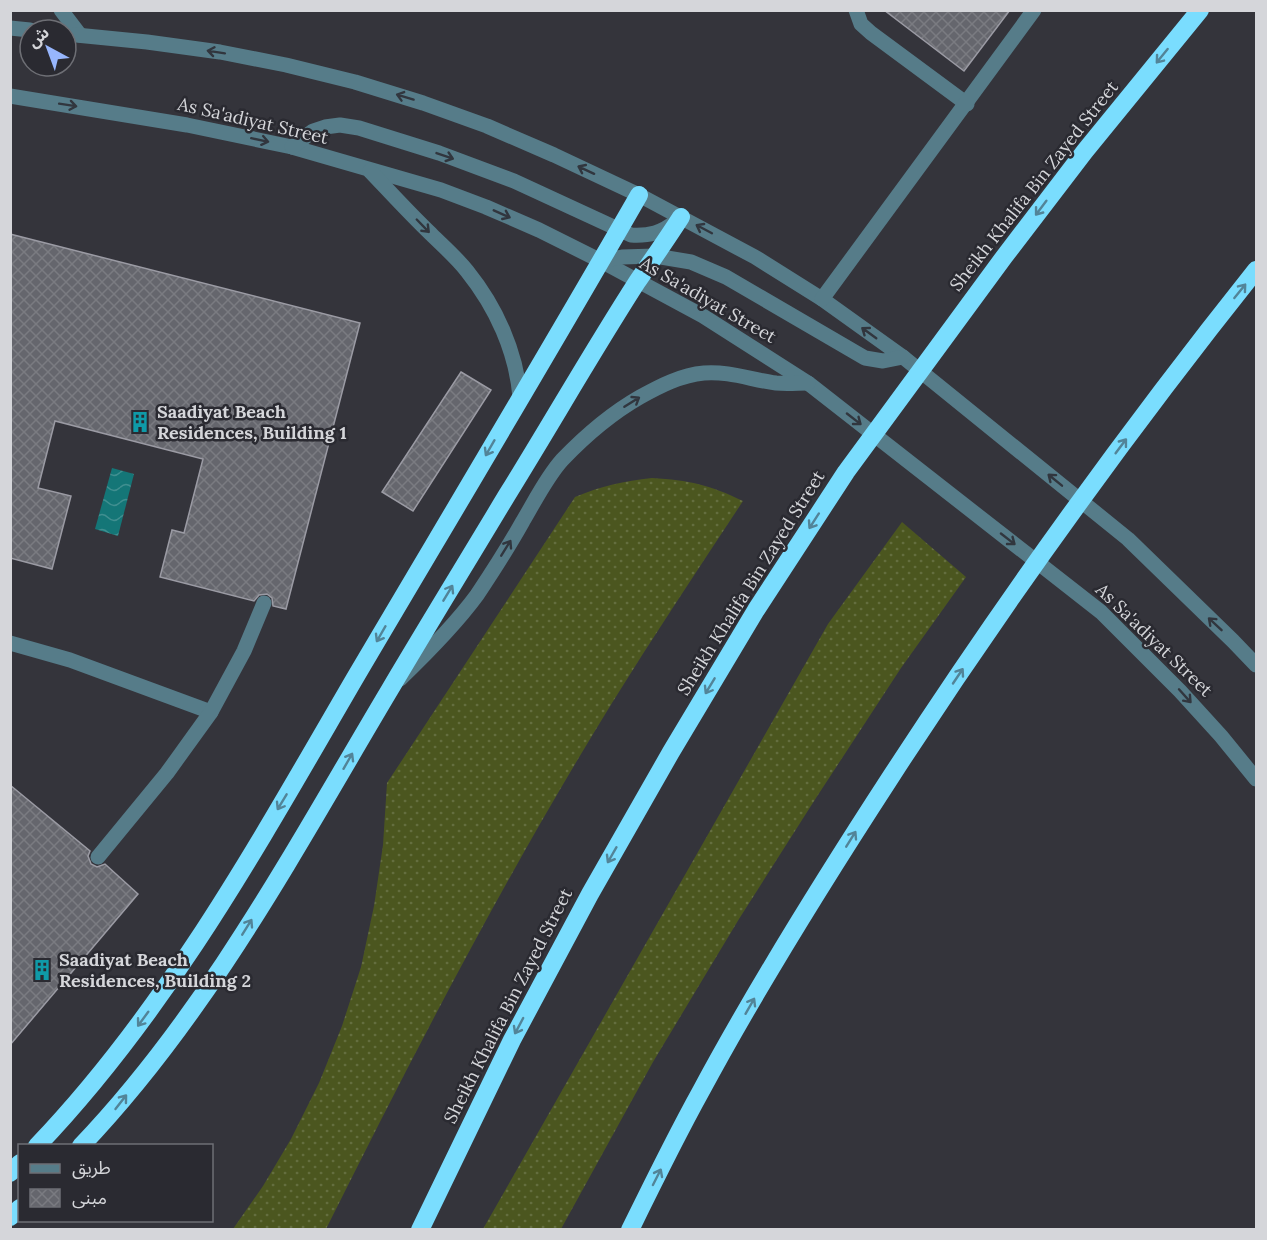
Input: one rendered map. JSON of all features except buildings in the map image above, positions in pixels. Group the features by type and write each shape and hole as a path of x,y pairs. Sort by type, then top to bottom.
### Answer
{"highway":[{"name":"Sheikh Khalifa Bin Zayed Street","path":"420,1230 512,1040 590,894 756,610 846,472 1004,257 1071,169 1200,10"},
{"path":"39,1144 137,1028 215,913 639,195"},
{"path":"83,1144 114,1111 215,977 304,837 390,690 638,280 681,217"},
{"path":"630,1230 700,1091 776,960 851,838 930,717 1012,595 1101,472 1257,270"}],"street":[{"path":"856,10 861,24 871,33 966,104"},
{"path":"822,299 1034,10"},
{"path":"78,35 220,52 355,82 487,126 639,195 681,217 742,250 822,299 903,357 1128,539 1257,665"},
{"name":"As Sa'adiyat Street","path":"10,96 176,123 292,147 441,190 539,230 638,280 703,316 808,383 1101,612 1180,691 1257,778"},
{"path":"292,147 313,131 325,127 340,125 359,128 439,153 514,181 631,235 644,236 657,233 681,217"},
{"path":"368,169 449,251 479,287 495,313 506,338 518,379 520,398"},
{"path":"601,261 622,257 655,256 691,262 726,277 864,358 883,361 903,357"},
{"path":"390,690 449,629 476,596 543,486 561,461 606,420 631,402 658,387 703,373 726,374 777,383 808,383"},
{"path":"98,857 167,773 211,712 244,651 264,603"},
{"path":"10,643 70,660 211,712"}],"green space":[{"path":"652,478 699,484 743,501 573,767 428,1029 326,1229 233,1229 263,1186 291,1139 319,1083 342,1026 361,967 374,906 383,845 387,783 575,497 613,484"},
{"path":"902,522 966,577 901,668 739,919 653,1062 561,1229 483,1229 828,624"}],"water":[{"path":"112,468 134,474 118,536 95,529"}],"place":[{"name":"Saadiyat Beach Residences, Building 1","path":"140,422"},
{"name":"Saadiyat Beach Residences, Building 2","path":"42,970"}]}
